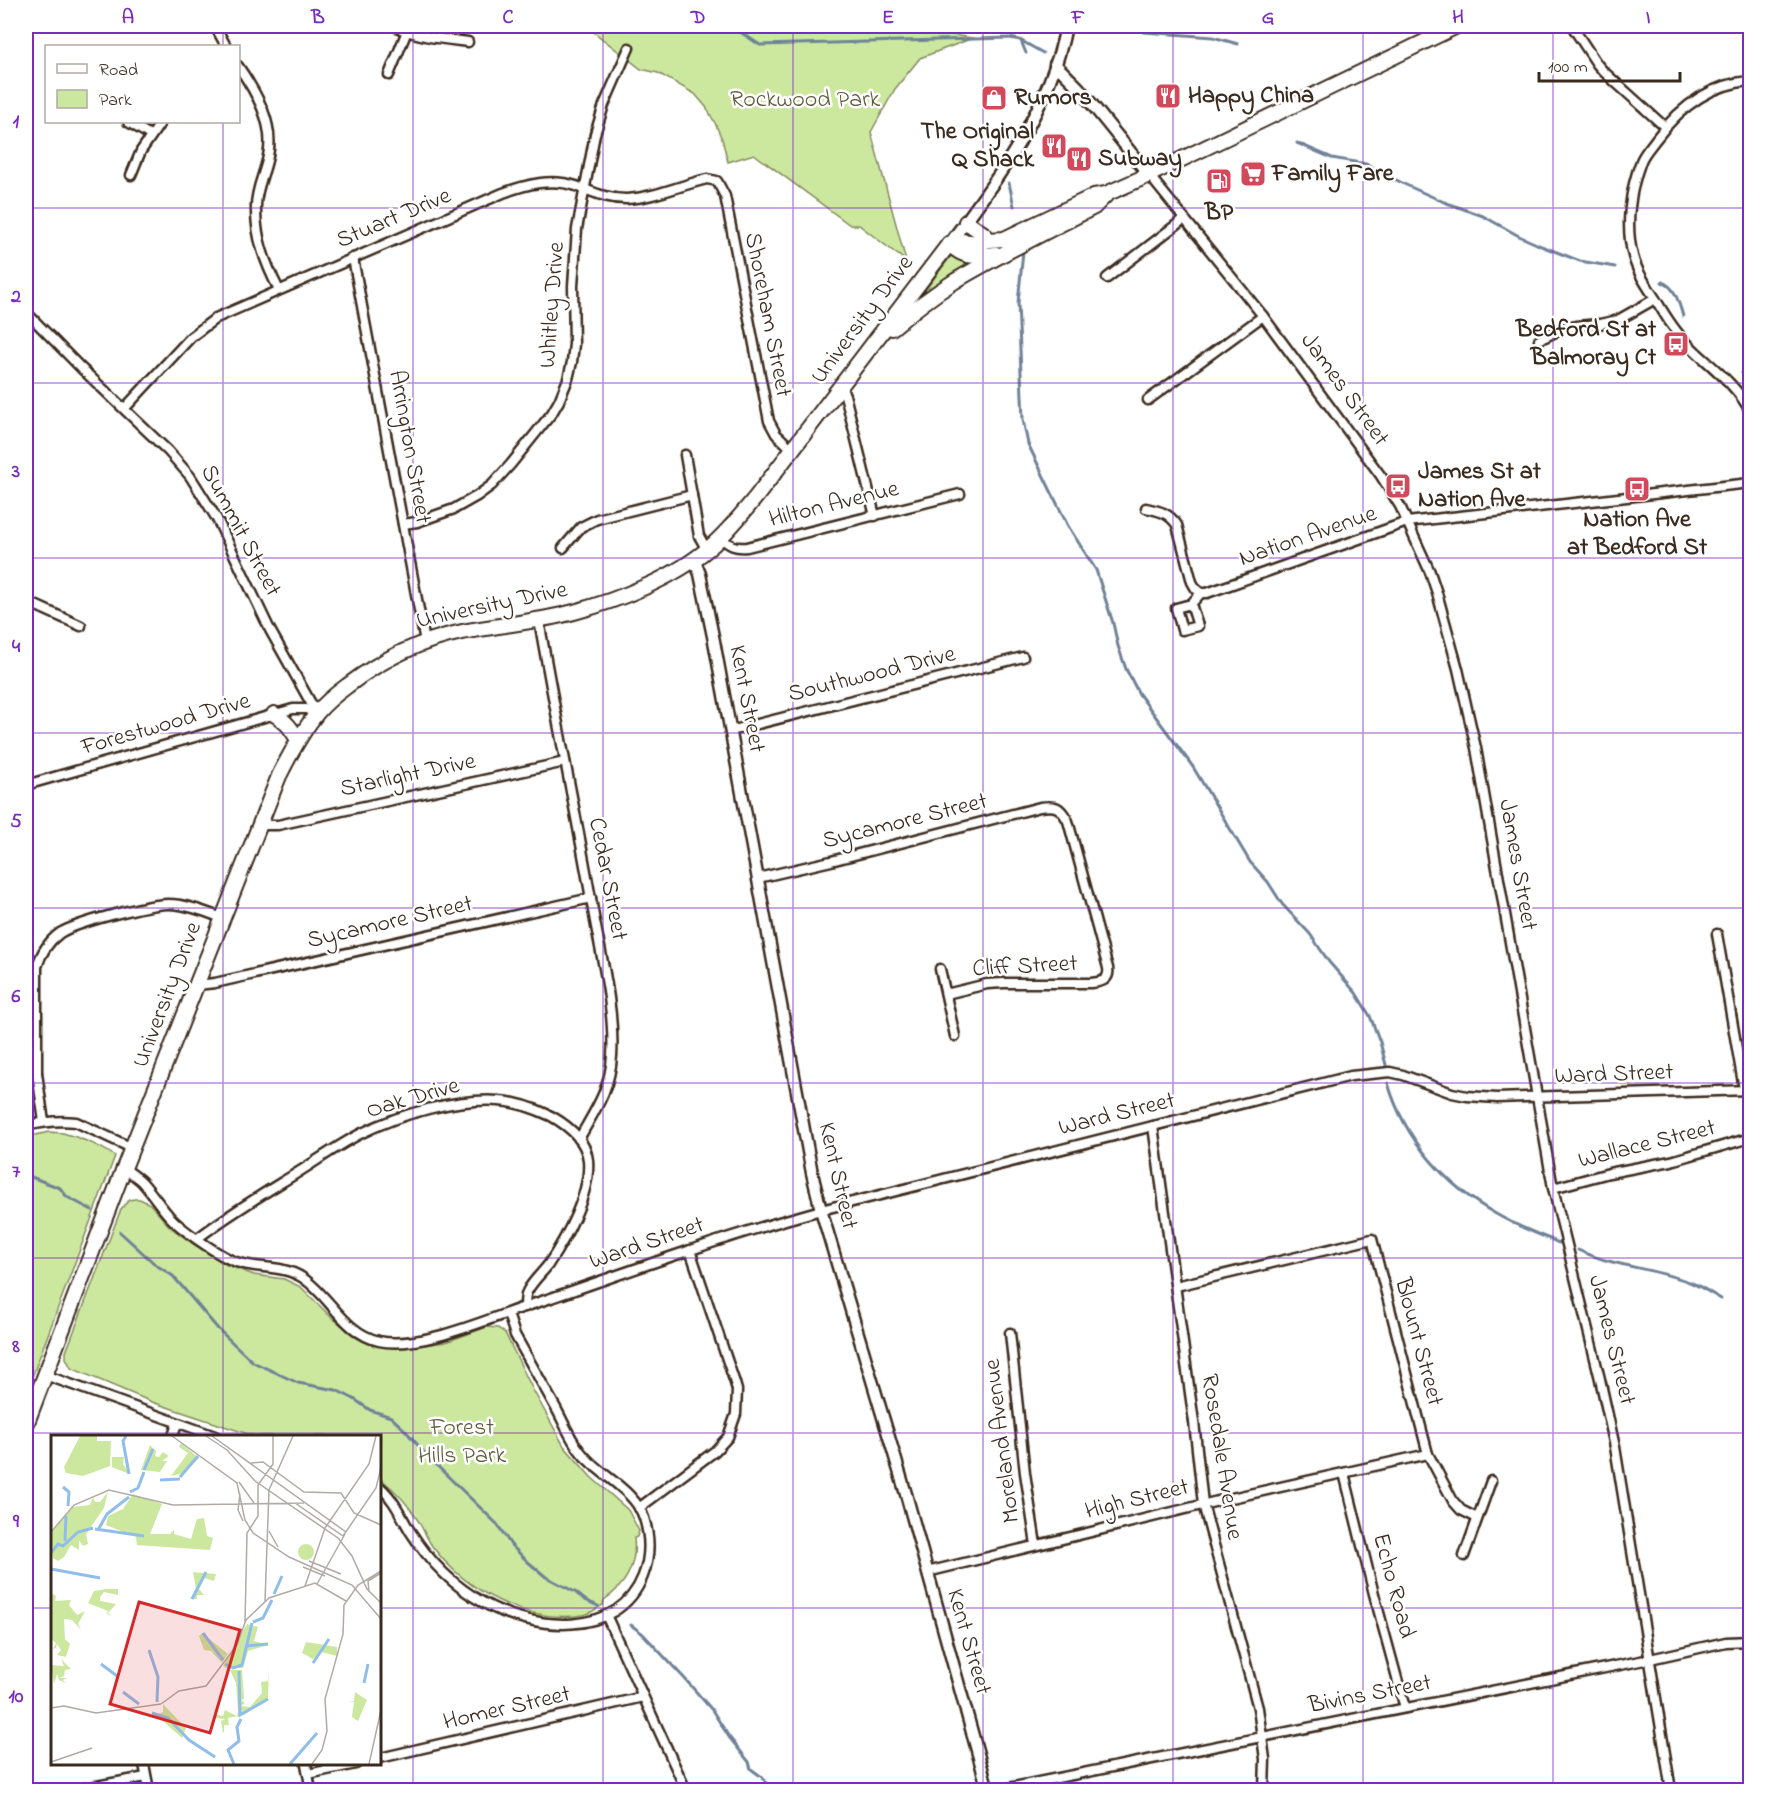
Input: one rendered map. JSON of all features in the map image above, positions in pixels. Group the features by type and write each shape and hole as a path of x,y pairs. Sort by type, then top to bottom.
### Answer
{"main road":[{"path":"874,342 936,294 1005,253 1094,207 1106,195 1458,26"},
{"path":"949,244 961,241 979,243 1011,237 1094,196 1106,195"},
{"path":"966,222 989,240"},
{"path":"949,244 968,256 1005,253"},
{"name":"University Drive","path":"26,1425 124,1168 279,776 298,740 316,714 333,696 371,668 425,642 462,632 575,612 616,599 658,580 707,550 756,497 949,244"},
{"path":"274,714 291,727 298,740"}],"street":[{"path":"215,26 225,45"},
{"path":"394,26 432,37 468,42"},
{"name":"University Drive","path":"949,244 998,177 1021,140 1036,111 1055,64 1066,26"},
{"path":"1572,26 1603,71 1665,127"},
{"path":"389,75 407,31"},
{"name":"Whitley Drive","path":"403,524 417,522 454,509 492,485 512,464 559,401 572,362 577,229 595,134 629,48"},
{"name":"James Street","path":"1055,64 1078,87 1263,316 1400,506 1430,572 1468,711 1553,1188 1609,1419 1671,1791"},
{"path":"240,69 256,94 268,125 270,140 268,156 257,193 257,235 264,259 279,290"},
{"path":"1750,81 1734,83 1704,93 1693,100 1665,127 1641,161 1629,217 1632,255 1655,299 1676,331 1696,353 1738,391 1750,411"},
{"path":"130,123 150,135"},
{"path":"131,175 141,151 160,123"},
{"name":"Stuart Drive","path":"125,408 201,328 229,312 521,187 549,182 567,184 601,196 626,199 707,179 717,181"},
{"name":"Shoreham Street","path":"717,181 725,196 766,413 772,428 792,449"},
{"path":"1107,278 1184,219"},
{"name":"Arrington Street","path":"353,258 425,642"},
{"path":"1539,340 1562,329 1618,320 1655,299"},
{"name":"Summit Street","path":"26,312 180,463 201,492 241,566 270,630 316,714"},
{"path":"1148,400 1263,316"},
{"path":"840,386 845,395 875,516"},
{"path":"685,455 699,536 707,550"},
{"name":"Nation Avenue","path":"1201,593 1207,593 1407,522 1750,483"},
{"name":"Hilton Avenue","path":"720,537 729,546 747,547 960,494"},
{"path":"563,548 581,527 597,519 692,495"},
{"path":"1146,508 1164,512 1172,517 1177,525 1194,586 1201,593 1191,604"},
{"name":"Kent Street","path":"694,559 700,574 812,1173 906,1494 988,1791"},
{"path":"26,601 81,626"},
{"name":"Cedar Street","path":"539,620 591,898 613,1034 612,1057 604,1095 579,1139"},
{"name":"Southwood Drive","path":"730,731 1023,657"},
{"name":"Forestwood Drive","path":"26,785 293,709 306,709 316,714"},
{"name":"Starlight Drive","path":"260,825 289,822 565,762"},
{"name":"Sycamore Street","path":"758,878 1040,807 1054,806 1060,809 1068,821 1108,968 1107,978"},
{"name":"Sycamore Street","path":"196,985 215,983 591,898"},
{"path":"44,1122 37,1073 37,967 45,949 54,938 73,927 160,905 178,905 222,918"},
{"path":"1717,934 1747,1089"},
{"path":"940,969 955,1036"},
{"name":"Cliff Street","path":"946,994 987,984 1100,982 1107,978"},
{"name":"Ward Street","path":"124,1168 140,1180 171,1218 186,1232 236,1262 287,1270 301,1276 321,1293 348,1325 368,1338 396,1343 419,1341 508,1314 752,1229 1328,1081 1377,1072 1403,1075 1452,1093 1497,1098 1747,1089"},
{"path":"26,1075 37,1073"},
{"name":"Oak Drive","path":"198,1238 220,1221 358,1135 407,1116 444,1106 498,1100 523,1104 567,1126 579,1139"},
{"path":"26,1126 44,1122 76,1122 132,1148"},
{"name":"Rosedale Avenue","path":"1153,1125 1194,1422 1203,1504 1258,1708 1264,1759 1264,1791"},
{"name":"Wallace Street","path":"1553,1188 1609,1173 1671,1161 1750,1138"},
{"path":"525,1307 527,1291 538,1279 571,1227 581,1200 588,1164 585,1148 579,1139"},
{"name":"Blount Street","path":"1176,1286 1372,1239 1428,1454 1453,1501 1461,1510 1477,1518"},
{"path":"639,1508 715,1451 728,1437 736,1414 737,1389 690,1250"},
{"path":"381,1488 392,1499 411,1531 439,1569 471,1596 516,1617 571,1624 606,1616 628,1599 639,1584 644,1573 648,1551 644,1516 626,1492 599,1471 582,1453 515,1335 508,1314"},
{"name":"Moreland Avenue","path":"1010,1333 1025,1473 1036,1545"},
{"path":"45,1375 209,1435"},
{"path":"173,1435 177,1424"},
{"name":"High Street","path":"927,1572 1203,1504 1428,1454"},
{"name":"Echo Road","path":"1344,1473 1405,1708"},
{"path":"1464,1556 1491,1481"},
{"path":"606,1616 686,1791"},
{"name":"Bivins Street","path":"998,1791 1726,1642 1750,1641"},
{"name":"Homer Street","path":"381,1758 644,1697"},
{"path":"144,1765 149,1791"},
{"path":"306,1765 311,1791"},
{"path":"308,1774 351,1765"},
{"path":"74,1791 146,1776"}],"green space":[{"name":"Rockwood Park","path":"586,26 893,26 973,38 920,58 895,89 871,132 906,261 859,225 850,225 754,154 728,162 715,123 695,94 658,73 641,69"},
{"path":"951,256 979,264 916,302"},
{"path":"49,1132 63,1133 83,1140 115,1156 26,1393 26,1137"},
{"name":"Forest Hills Park","path":"140,1199 150,1204 170,1227 227,1265 254,1275 284,1279 301,1287 332,1318 362,1340 379,1346 409,1347 446,1342 487,1327 498,1328 505,1333 564,1446 591,1477 628,1510 639,1531 637,1537 634,1538 632,1566 624,1581 604,1600 603,1605 586,1614 562,1616 519,1609 499,1601 462,1577 432,1546 411,1510 381,1479 381,1435 251,1435 152,1402 71,1368 66,1352 121,1209 129,1200"}],"waterway":[{"path":"731,26 760,45 1010,38 1020,40 1043,53"},
{"path":"1144,32 1213,37 1238,44"},
{"path":"1021,41 1026,53"},
{"path":"1297,143 1332,158 1366,164 1444,202 1483,216 1541,246 1580,261 1615,267"},
{"path":"1009,183 1014,206"},
{"path":"1023,251 1018,303 1023,420 1028,444 1068,526 1096,570 1126,669 1139,694 1193,767 1250,862 1356,993 1370,1016 1386,1065"},
{"path":"1662,282 1674,292 1683,316"},
{"path":"1742,373 1750,383"},
{"path":"1388,1083 1395,1104 1416,1142 1429,1159 1460,1190 1496,1214 1559,1243"},
{"path":"26,1175 60,1188 67,1197 92,1210"},
{"path":"120,1232 156,1265 173,1276 218,1329 253,1362 298,1383 336,1390 370,1410 391,1417 428,1457 497,1524 511,1545 527,1561 546,1577 598,1606"},
{"path":"1578,1250 1606,1260 1678,1278 1721,1299"},
{"path":"631,1625 643,1634 712,1710 729,1737 749,1762 751,1769 762,1777 771,1790"}],"place":[{"name":"Happy China","path":"1168,96"},
{"name":"Rumors","path":"994,98"},
{"name":"The Original Q Shack","path":"1054,146"},
{"name":"Subway","path":"1079,159"},
{"name":"Family Fare","path":"1253,174"},
{"name":"BP","path":"1219,181"},
{"name":"Bedford St at Balmoray Ct","path":"1676,344"},
{"name":"James St at Nation Ave","path":"1398,486"},
{"name":"Nation Ave at Bedford St","path":"1637,489"}]}
